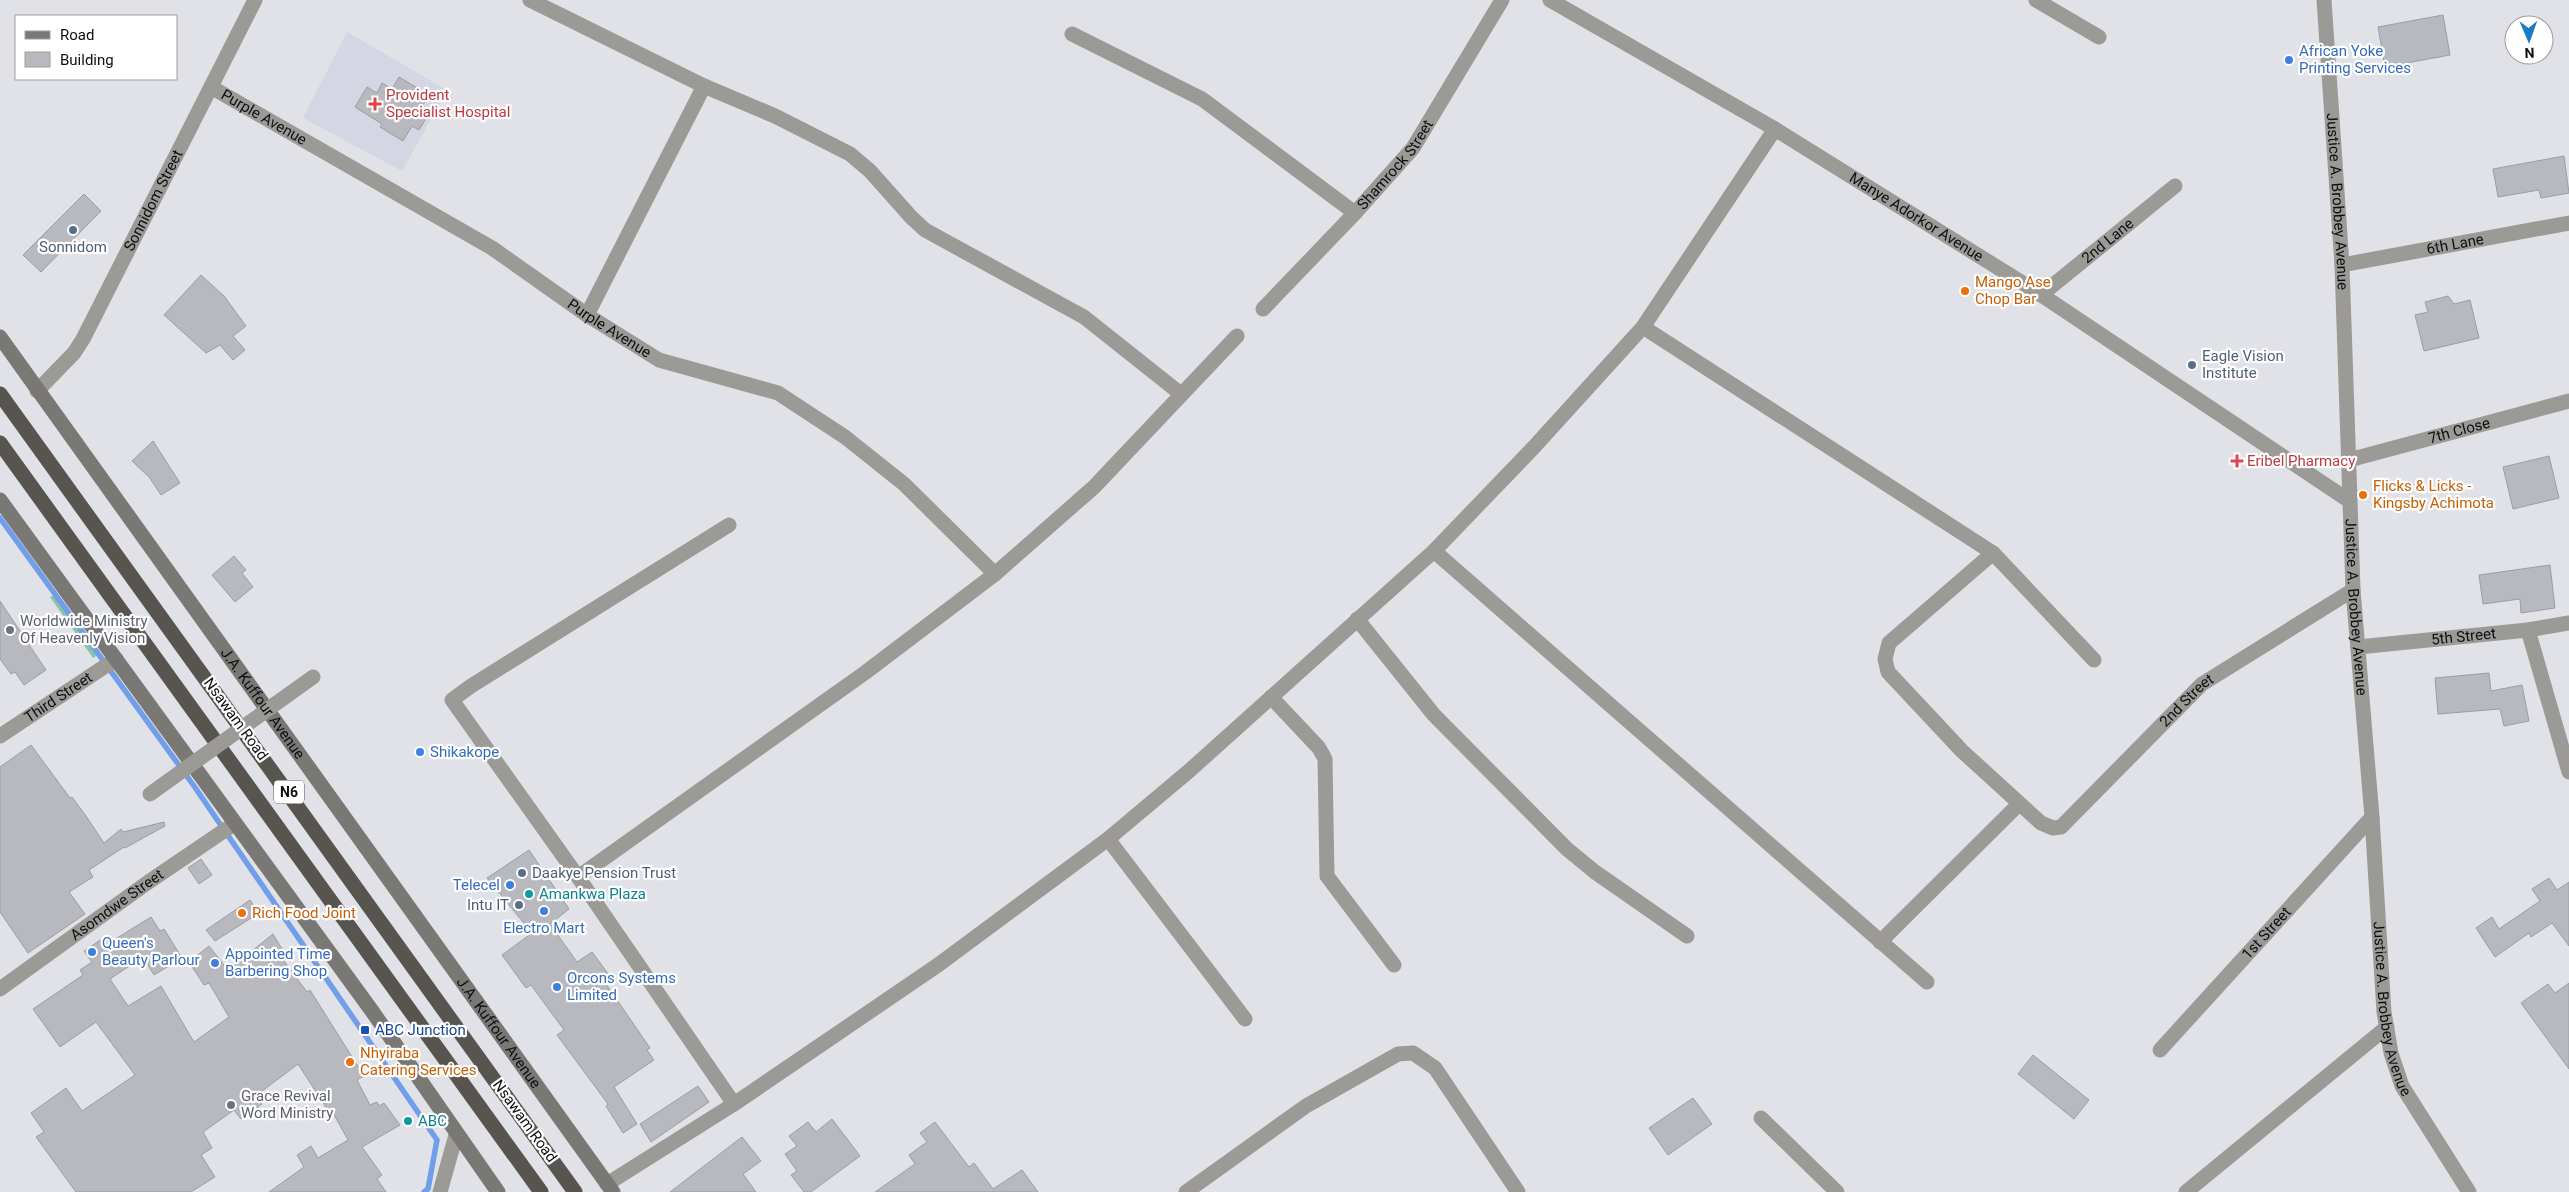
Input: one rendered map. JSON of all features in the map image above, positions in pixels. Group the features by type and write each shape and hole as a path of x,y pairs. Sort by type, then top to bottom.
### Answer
{"highway":[{"name":"Nsawam Road","path":"0,394 575,1192"},
{"name":"Nsawam Road","path":"0,443 541,1192"}],"main road":[{"name":"J.A. Kuffour Avenue","path":"0,338 610,1188"},
{"path":"0,500 234,824 372,1011 456,1135 498,1192"}],"street":[{"name":"Sonnidom Street","path":"37,391 74,353 83,339 255,0"},
{"path":"530,0 704,86 747,102 850,154 870,171 925,230 1084,317 1139,358 1181,394"},
{"name":"Shamrock Street","path":"1263,309 1355,213 1413,148 1502,0"},
{"name":"Manye Adorkor Avenue","path":"1550,0 1776,129 2041,295 2348,500"},
{"path":"2036,0 2099,37"},
{"name":"Justice A. Brobbey Avenue","path":"2324,0 2342,265 2349,460 2348,500 2353,590 2372,817 2386,1027 2393,1059 2402,1086 2469,1192"},
{"path":"1072,34 1202,99 1355,213"},
{"path":"587,315 704,86"},
{"name":"Purple Avenue","path":"212,87 492,248 587,315 659,360 778,393 845,437 904,484 995,574"},
{"path":"610,1188 938,966 1108,839 1189,771 1434,551 1534,447 1643,327 1776,129"},
{"name":"2nd Lane","path":"2041,295 2175,186"},
{"name":"6th Lane","path":"2342,265 2569,223"},
{"path":"1643,327 1993,553 2094,660"},
{"path":"578,877 866,672 995,574 1094,487 1237,336"},
{"name":"7th Close","path":"2349,460 2569,401"},
{"path":"729,525 470,686 452,700 578,877 734,1104"},
{"path":"1434,551 1927,982"},
{"path":"1880,942 2020,804 1962,751 1888,672 1885,659 1889,643 1993,553"},
{"name":"2nd Street","path":"2020,804 2041,823 2053,828 2061,827 2202,684 2353,590"},
{"path":"1357,620 1434,715 1567,849 1595,872 1687,936"},
{"name":"5th Street","path":"2358,647 2528,630 2569,623"},
{"path":"2528,630 2569,772"},
{"name":"Third Street","path":"0,736 116,659"},
{"path":"150,794 312,677"},
{"path":"1271,697 1319,748 1325,759 1327,876 1394,965"},
{"name":"1st Street","path":"2160,1050 2372,817"},
{"name":"Asomdwe Street","path":"0,989 147,883 234,824"},
{"path":"1108,839 1245,1019"},
{"path":"2186,1192 2386,1027"},
{"path":"1186,1192 1306,1106 1398,1054 1413,1053 1435,1068 1518,1192"},
{"path":"1761,1118 1837,1192"},
{"path":"440,1192 456,1135"}],"shaded area":[{"name":"Provident Specialist Hospital","path":"347,32 447,90 402,171 303,118"}],"green space":[{"path":"54,595 98,655 93,658 50,597"}],"building":[{"path":"2443,15 2450,55 2385,67 2378,27"},
{"path":"399,77 429,95 420,110 428,115 419,130 412,126 403,141 380,127 382,124 355,107 367,87 377,93 382,83 392,89"},
{"path":"2564,156 2569,193 2541,198 2539,190 2498,197 2493,169"},
{"path":"84,194 101,211 41,272 23,255"},
{"path":"201,275 224,296 246,326 233,336 245,350 233,360 220,345 206,353 164,315"},
{"path":"2448,296 2454,304 2470,300 2479,338 2424,351 2415,315 2428,312 2425,302"},
{"path":"153,441 180,483 161,495 149,477 132,461"},
{"path":"2549,456 2559,498 2513,509 2503,467"},
{"path":"234,556 246,570 242,573 253,587 235,602 212,575"},
{"path":"2550,565 2555,608 2521,613 2520,599 2483,604 2479,575"},
{"name":"Worldwide Ministry Of Heavenly Vision","path":"0,601 46,670 24,685 15,672 11,674 0,659"},
{"path":"2489,673 2491,691 2522,685 2529,721 2504,726 2500,709 2438,714 2435,678"},
{"path":"31,745 70,798 72,797 104,843 121,829 123,832 164,822 165,826 124,847 89,870 93,877 69,892 85,914 28,953 0,912 0,767"},
{"path":"529,850 569,909 550,924 577,962 592,952 612,979 606,984 650,1048 647,1050 654,1060 614,1087 637,1124 623,1133 606,1106 608,1104 557,1035 564,1030 531,985 526,988 502,955 532,933 487,878"},
{"path":"201,859 212,875 199,884 188,868"},
{"path":"2549,878 2557,890 2569,882 2569,946 2552,923 2531,937 2529,933 2495,957 2476,928 2492,917 2499,929 2540,901 2532,889"},
{"path":"250,900 259,913 215,941 206,930"},
{"path":"151,917 160,931 164,929 182,958 154,975 143,957 110,979 128,1006 161,986 194,1042 229,1017 209,983 204,985 189,962 209,946 228,970 273,934 285,954 281,957 307,992 310,990 364,1076 357,1080 370,1105 377,1102 379,1106 384,1103 400,1125 362,1147 382,1175 377,1179 386,1192 269,1192 304,1167 297,1155 311,1146 318,1158 348,1140 333,1113 331,1115 298,1064 257,1095 262,1104 241,1119 234,1110 203,1132 212,1148 201,1155 215,1177 191,1192 76,1192 36,1137 44,1132 31,1113 66,1088 82,1111 135,1075 96,1022 60,1047 33,1009 83,975 80,970 92,962 84,951 105,937 109,943"},
{"path":"2569,983 2569,1069 2521,1003 2548,984 2555,993"},
{"path":"2033,1055 2089,1100 2074,1119 2018,1074"},
{"path":"698,1086 709,1102 651,1142 640,1124"},
{"path":"1693,1098 1712,1124 1668,1155 1649,1128"},
{"path":"832,1119 860,1156 811,1192 804,1192 791,1175 797,1171 785,1154 797,1146 789,1136 808,1122 816,1132"},
{"path":"935,1122 969,1167 974,1163 993,1189 1022,1170 1038,1192 875,1192 915,1164 909,1155 927,1142 920,1133"},
{"path":"742,1137 761,1161 743,1174 756,1192 670,1192"}],"waterway":[{"path":"0,518 194,786 437,1140 428,1189 424,1192"}],"place":[{"name":"African Yoke Printing Services","path":"2289,60"},
{"name":"Provident Specialist Hospital","path":"375,104"},
{"name":"Sonnidom","path":"73,230"},
{"name":"Mango Ase Chop Bar","path":"1965,291"},
{"name":"Eagle Vision Institute","path":"2192,365"},
{"name":"Eribel Pharmacy","path":"2237,461"},
{"name":"Flicks & Licks - Kingsby Achimota","path":"2363,495"},
{"name":"Worldwide Ministry Of Heavenly Vision","path":"10,630"},
{"name":"Shikakope","path":"420,752"},
{"name":"Daakye Pension Trust","path":"522,873"},
{"name":"Telecel","path":"510,885"},
{"name":"Amankwa Plaza","path":"529,894"},
{"name":"Intu IT","path":"519,905"},
{"name":"Electro Mart","path":"544,911"},
{"name":"Rich Food Joint","path":"242,913"},
{"name":"Queen's Beauty Parlour","path":"92,952"},
{"name":"Appointed Time Barbering Shop","path":"215,963"},
{"name":"Orcons Systems Limited","path":"557,987"},
{"name":"ABC Junction","path":"365,1030"},
{"name":"Nhyiraba Catering Services","path":"350,1062"},
{"name":"Grace Revival Word Ministry","path":"231,1105"},
{"name":"ABC","path":"408,1121"}]}
